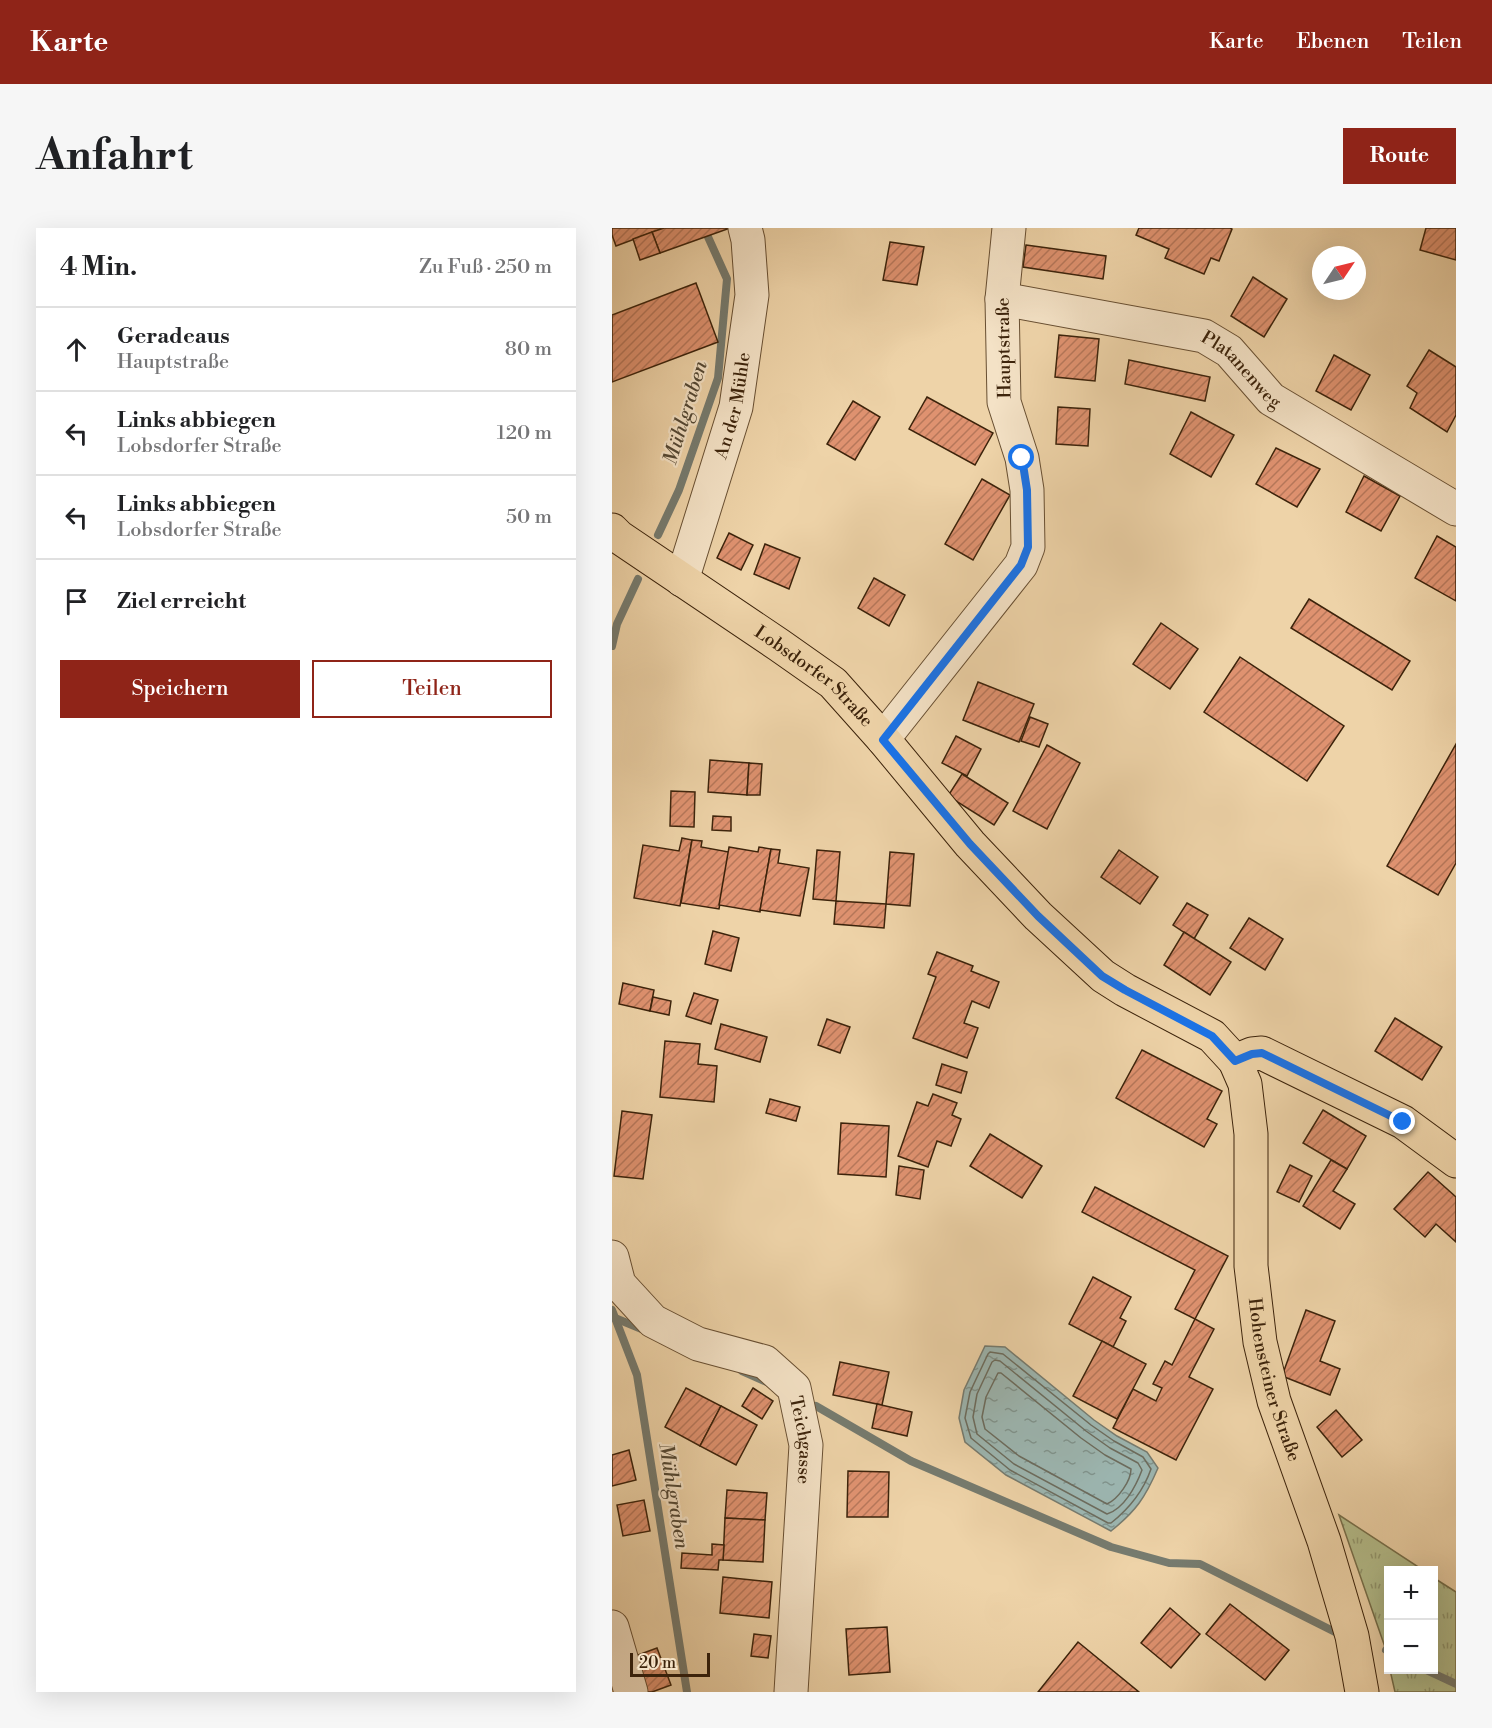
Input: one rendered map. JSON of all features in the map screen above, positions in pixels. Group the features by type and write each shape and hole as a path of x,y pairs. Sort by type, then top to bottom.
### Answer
{"main road":[{"name":"Lobsdorfer Straße","path":"612,530 833,683 970,844 1038,916 1102,976 1212,1036 1235,1061"},
{"path":"1235,1061 1252,1054 1262,1053 1403,1122 1456,1161"},
{"name":"Hohensteiner Straße","path":"1235,1061 1245,1084 1251,1134 1251,1266 1260,1342 1274,1401 1324,1541 1352,1636 1362,1692"}],"street":[{"name":"An der Mühle","path":"682,580 736,407 752,295 746,228"},
{"name":"Hauptstraße","path":"883,740 1021,565 1028,547 1027,490 1022,458 1004,402 1002,299 1009,228"},
{"name":"Platanenweg","path":"1002,299 1204,336 1228,351 1271,399 1456,509"},
{"name":"Teichgasse","path":"612,1257 620,1284 653,1321 698,1344 765,1362 794,1388 806,1444 791,1692"},
{"path":"612,1627 631,1692"}],"green space":[{"path":"1339,1515 1417,1566 1384,1566 1384,1644"},
{"path":"1438,1581 1456,1592 1456,1692 1395,1692 1391,1674 1438,1674"}],"water":[{"path":"985,1346 1005,1347 1094,1420 1117,1436 1147,1452 1158,1468 1139,1503 1111,1531 1006,1475 965,1442 959,1418 964,1390"}],"building":[{"path":"612,228 664,228 616,246"},
{"path":"664,228 730,228 660,253 652,232"},
{"path":"1139,228 1232,229 1219,261 1211,258 1204,274 1165,258 1169,249 1136,235"},
{"path":"1426,228 1456,228 1456,260 1420,250"},
{"path":"652,232 660,253 640,260 633,239"},
{"path":"890,242 924,247 917,285 883,280"},
{"path":"1026,245 1106,256 1103,279 1023,267"},
{"path":"1253,277 1287,299 1264,337 1231,316"},
{"path":"696,283 718,342 612,382 612,315"},
{"path":"1059,335 1099,339 1095,381 1055,377"},
{"path":"1429,350 1456,367 1456,415 1447,432 1410,408 1417,393 1407,386"},
{"path":"1334,355 1370,375 1351,410 1316,391"},
{"path":"1129,360 1210,377 1205,401 1125,384"},
{"path":"927,397 993,433 975,465 909,429"},
{"path":"853,401 880,417 855,460 827,444"},
{"path":"1058,407 1090,409 1088,446 1056,444"},
{"path":"1191,412 1234,435 1211,477 1170,454"},
{"path":"1276,448 1320,469 1297,507 1256,484"},
{"path":"1364,476 1400,496 1381,531 1346,512"},
{"path":"982,479 1010,495 973,560 945,544"},
{"path":"729,533 753,545 741,570 717,558"},
{"path":"1437,536 1456,547 1456,601 1415,578"},
{"path":"765,544 800,558 789,589 754,574"},
{"path":"874,578 905,595 889,626 858,608"},
{"path":"1309,599 1410,661 1392,690 1291,628"},
{"path":"1161,623 1198,649 1170,689 1133,664"},
{"path":"1240,657 1344,726 1307,781 1204,712"},
{"path":"978,682 1034,704 1019,742 963,720"},
{"path":"1030,717 1048,724 1039,747 1021,741"},
{"path":"956,736 981,749 967,776 942,763"},
{"path":"1456,744 1456,863 1438,895 1387,866"},
{"path":"1047,745 1080,763 1047,829 1013,811"},
{"path":"710,760 749,763 747,795 708,792"},
{"path":"749,763 762,764 760,795 747,795"},
{"path":"962,774 1008,803 994,825 948,796"},
{"path":"671,791 695,792 694,827 670,826"},
{"path":"713,816 731,817 731,831 712,830"},
{"path":"682,838 692,840 680,906 634,898 643,845 679,851"},
{"path":"692,840 702,841 701,847 729,852 719,909 681,903"},
{"path":"729,847 758,852 759,847 771,849 760,912 719,905"},
{"path":"771,849 780,850 778,863 809,868 800,916 760,910"},
{"path":"817,850 840,852 836,901 813,899"},
{"path":"1119,850 1158,877 1140,904 1101,877"},
{"path":"890,852 914,854 910,906 886,904"},
{"path":"836,901 886,904 884,928 834,924"},
{"path":"1187,903 1208,915 1194,939 1173,925"},
{"path":"1249,918 1283,939 1265,970 1230,948"},
{"path":"713,931 739,938 731,971 705,964"},
{"path":"1184,932 1231,962 1210,995 1164,965"},
{"path":"937,952 973,966 971,971 999,982 989,1008 972,1001 964,1023 978,1028 967,1058 913,1038 936,977 928,974"},
{"path":"623,983 654,990 650,1011 619,1004"},
{"path":"694,993 718,1000 711,1024 686,1016"},
{"path":"653,997 671,1001 669,1015 650,1011"},
{"path":"1395,1018 1442,1047 1422,1080 1375,1051"},
{"path":"827,1019 850,1027 840,1053 818,1045"},
{"path":"721,1024 767,1037 760,1062 715,1049"},
{"path":"665,1041 700,1044 698,1064 717,1066 714,1102 660,1097"},
{"path":"1142,1050 1222,1091 1207,1119 1217,1124 1204,1147 1116,1098"},
{"path":"942,1064 967,1072 961,1093 936,1085"},
{"path":"933,1094 957,1103 952,1115 961,1119 951,1146 937,1141 928,1167 898,1156 917,1102 928,1106"},
{"path":"770,1099 800,1107 796,1121 766,1113"},
{"path":"1323,1110 1366,1136 1347,1169 1303,1143"},
{"path":"622,1111 652,1115 643,1179 614,1176"},
{"path":"841,1123 889,1126 886,1177 838,1174"},
{"path":"990,1134 1042,1166 1022,1198 970,1166"},
{"path":"1331,1160 1347,1169 1333,1191 1355,1204 1340,1229 1303,1206"},
{"path":"1290,1165 1312,1176 1299,1202 1277,1192"},
{"path":"899,1166 924,1170 920,1199 896,1195"},
{"path":"1428,1172 1456,1197 1456,1242 1436,1224 1425,1237 1394,1209"},
{"path":"1095,1187 1228,1256 1195,1319 1175,1309 1195,1270 1082,1212"},
{"path":"1093,1277 1131,1297 1120,1318 1126,1321 1113,1347 1069,1324"},
{"path":"1306,1310 1335,1321 1320,1361 1340,1369 1330,1395 1282,1376"},
{"path":"1195,1319 1214,1329 1189,1377 1213,1389 1176,1460 1113,1428 1133,1389 1156,1401 1162,1388 1153,1384 1165,1361 1172,1365"},
{"path":"1102,1341 1146,1364 1117,1419 1073,1396"},
{"path":"840,1362 889,1372 882,1405 833,1395"},
{"path":"686,1388 721,1406 700,1446 665,1427"},
{"path":"753,1388 773,1401 762,1419 742,1406"},
{"path":"877,1404 912,1412 907,1436 872,1428"},
{"path":"721,1406 757,1425 736,1465 700,1446"},
{"path":"1336,1410 1362,1440 1342,1457 1317,1427"},
{"path":"629,1450 636,1480 612,1486 612,1455"},
{"path":"848,1471 889,1472 888,1517 847,1517"},
{"path":"727,1490 767,1493 765,1520 725,1518"},
{"path":"644,1500 650,1531 623,1536 617,1505"},
{"path":"725,1518 765,1520 763,1562 723,1560"},
{"path":"712,1544 724,1545 723,1560 719,1560 718,1570 681,1568 682,1553 712,1555"},
{"path":"723,1577 772,1582 769,1618 720,1613"},
{"path":"1230,1604 1289,1650 1265,1680 1206,1634"},
{"path":"1170,1608 1200,1634 1171,1668 1141,1643"},
{"path":"887,1627 890,1672 849,1675 846,1629"},
{"path":"754,1634 771,1636 768,1658 751,1656"},
{"path":"1078,1642 1139,1692 1038,1692"},
{"path":"657,1648 671,1685 652,1692 643,1692 630,1658"}],"waterway":[{"name":"Mühlgraben","path":"658,535 679,490 718,378 727,279 704,228"},
{"name":"Mühlgraben","path":"612,646 617,624 638,579"},
{"name":"Mühlgraben","path":"612,1310 637,1375 687,1692"},
{"path":"615,1318 644,1330"},
{"path":"742,1371 769,1383"},
{"path":"816,1406 911,1461 1111,1547 1169,1563 1200,1564 1337,1633"},
{"path":"1435,1674 1456,1684"}],"route":[{"path":"1022,458 1027,490 1028,547 1021,565 883,740 970,844 1038,916 1102,976 1212,1036 1235,1061 1252,1054 1262,1053 1403,1122"}]}
